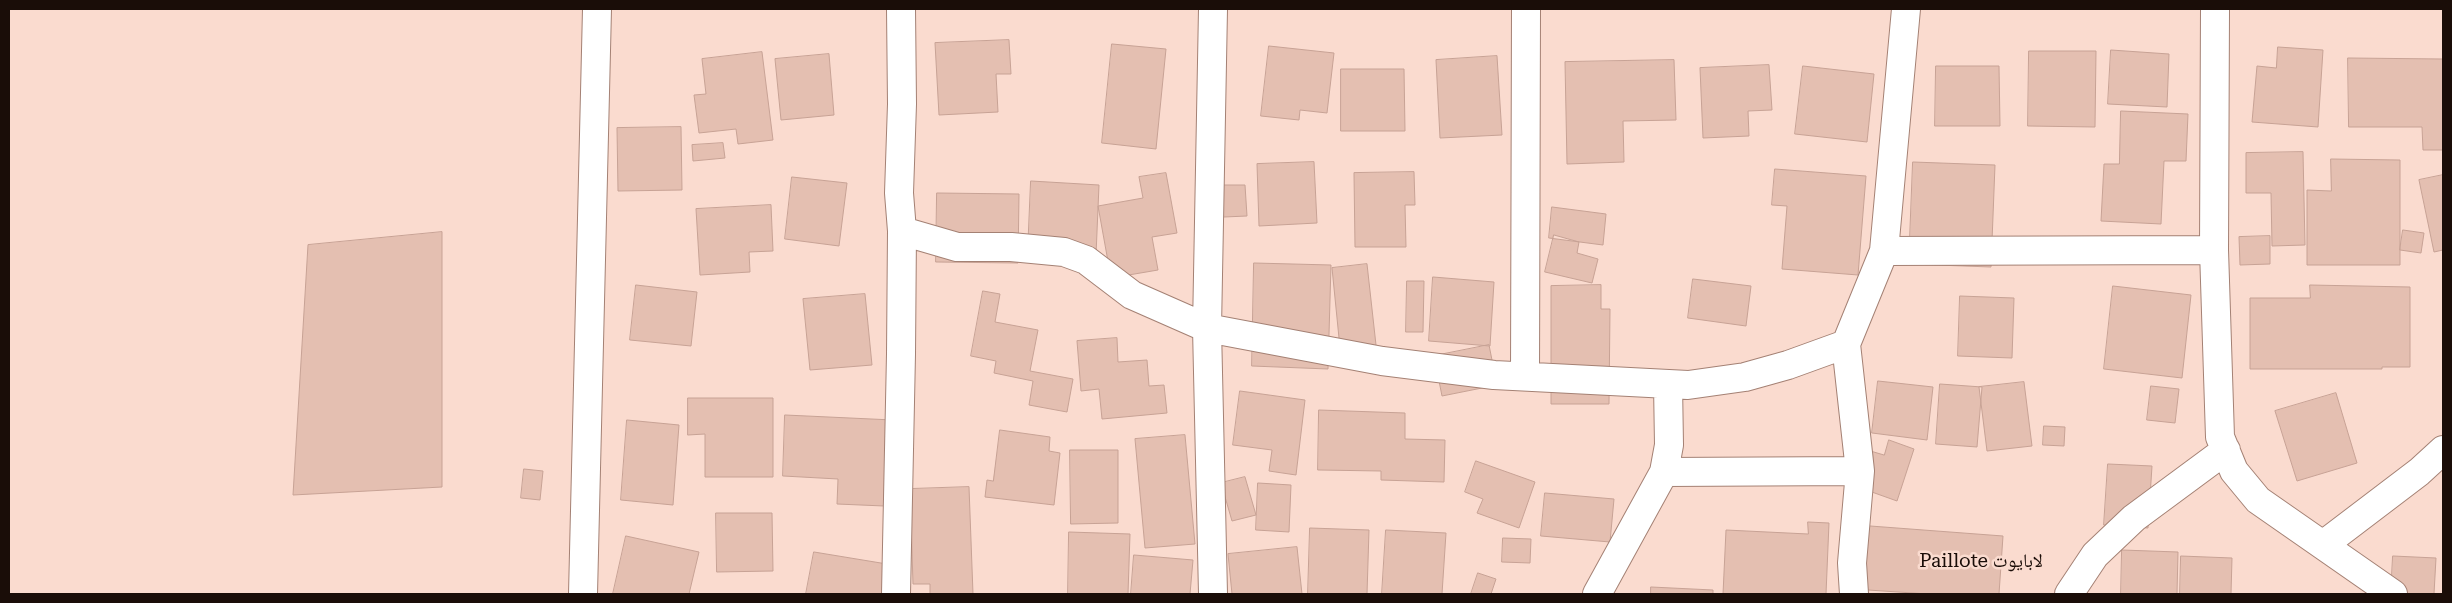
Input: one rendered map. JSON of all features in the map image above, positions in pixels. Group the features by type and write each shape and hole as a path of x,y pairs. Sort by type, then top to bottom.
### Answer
{"street":[{"path":"583,594 597,9"},
{"path":"896,594 901,354 902,231 899,192 902,104 901,9"},
{"path":"1213,9 1208,328 1213,594"},
{"path":"1525,376 1526,9"},
{"path":"1854,594 1852,563 1860,471 1846,344 1884,251 1906,9"},
{"path":"2215,9 2214,250 2220,438 2234,471 2258,500 2394,594"},
{"path":"902,231 957,247 1011,247 1064,252 1086,260 1132,295 1208,328 1382,362 1494,374 1688,385 1745,378 1846,344"},
{"path":"1884,251 2214,250"},
{"path":"1597,594 1664,472 1669,445 1668,384"},
{"path":"2068,594 2095,555 2134,518 2226,450"},
{"path":"2323,545 2419,472 2443,450"},
{"path":"1664,472 1860,471"}],"building":[{"path":"1009,40 1011,74 996,74 998,112 939,115 935,43"},
{"path":"1112,44 1166,49 1156,149 1102,143"},
{"path":"1269,46 1334,53 1327,113 1300,110 1299,120 1261,116"},
{"path":"2278,47 2323,50 2318,127 2252,122 2257,66 2276,68"},
{"path":"2111,50 2169,54 2167,107 2108,104"},
{"path":"2029,51 2096,51 2095,127 2028,126"},
{"path":"762,52 773,140 738,144 736,129 699,133 694,95 706,94 702,59"},
{"path":"829,54 834,115 781,120 775,59"},
{"path":"1497,56 1502,135 1440,138 1436,60"},
{"path":"2348,58 2443,59 2443,150 2423,150 2422,127 2349,127"},
{"path":"1674,60 1676,120 1623,121 1624,162 1567,164 1565,62"},
{"path":"1769,65 1772,110 1748,111 1749,136 1703,138 1700,68"},
{"path":"1803,66 1874,74 1867,142 1795,134"},
{"path":"1936,66 1999,66 2000,126 1935,126"},
{"path":"1341,69 1404,69 1405,131 1341,131"},
{"path":"2121,111 2188,114 2186,161 2164,161 2161,224 2101,221 2104,164 2119,164"},
{"path":"681,127 682,190 618,191 617,128"},
{"path":"723,143 725,158 693,161 692,145"},
{"path":"2303,152 2305,245 2272,246 2271,193 2246,193 2246,153"},
{"path":"2331,159 2400,160 2400,265 2307,265 2307,190 2331,191"},
{"path":"1314,162 1317,223 1259,226 1257,164"},
{"path":"1913,162 1995,165 1991,267 1909,264"},
{"path":"1775,169 1866,176 1858,275 1782,269 1787,206 1772,205"},
{"path":"1414,172 1415,205 1405,205 1406,247 1355,247 1354,173"},
{"path":"1166,173 1177,233 1152,237 1158,270 1111,278 1098,206 1143,198 1139,177"},
{"path":"2443,175 2443,250 2434,252 2419,180"},
{"path":"792,177 847,183 839,246 785,239"},
{"path":"1031,181 1099,185 1096,255 1028,251"},
{"path":"1223,185 1245,185 1247,216 1224,217"},
{"path":"937,193 1019,194 1018,263 936,262"},
{"path":"771,205 773,251 749,252 750,272 700,275 696,209"},
{"path":"1552,207 1606,214 1603,245 1549,238"},
{"path":"2403,230 2424,233 2421,253 2400,250"},
{"path":"442,232 442,487 293,495 308,245"},
{"path":"1554,235 1579,242 1577,253 1598,259 1592,283 1545,272"},
{"path":"2270,236 2270,264 2240,265 2239,237"},
{"path":"1254,263 1331,265 1328,369 1252,366"},
{"path":"1367,264 1377,354 1341,358 1332,268"},
{"path":"1433,277 1494,282 1490,346 1429,341"},
{"path":"1693,279 1751,286 1746,326 1688,318"},
{"path":"1407,281 1424,281 1423,332 1406,332"},
{"path":"636,285 697,292 691,346 630,340"},
{"path":"1601,285 1601,309 1610,309 1609,404 1551,404 1551,286"},
{"path":"2310,285 2410,287 2410,367 2382,367 2382,369 2250,369 2250,298 2310,298"},
{"path":"2113,286 2191,295 2182,378 2104,369"},
{"path":"983,291 1000,294 995,322 1038,330 1030,371 1073,379 1067,412 1029,405 1033,381 994,373 996,361 971,356"},
{"path":"865,294 872,365 810,370 803,299"},
{"path":"1960,296 2014,298 2012,358 1958,356"},
{"path":"1117,338 1118,362 1147,360 1149,386 1164,385 1167,413 1102,419 1099,389 1081,391 1077,341"},
{"path":"1489,345 1497,385 1442,396 1434,356"},
{"path":"1878,381 1933,387 1927,440 1872,433"},
{"path":"2024,382 2032,446 1987,451 1979,387"},
{"path":"1940,384 1982,387 1977,447 1936,444"},
{"path":"2151,386 2179,389 2175,423 2147,420"},
{"path":"1240,391 1305,400 1296,475 1269,471 1272,450 1233,445"},
{"path":"2336,393 2357,463 2297,481 2275,411"},
{"path":"688,398 773,398 773,477 705,477 705,434 688,435"},
{"path":"1319,410 1405,413 1405,439 1445,440 1444,482 1381,480 1381,471 1318,470"},
{"path":"785,415 893,420 886,461 884,506 837,504 838,479 783,476"},
{"path":"627,420 679,425 673,505 621,500"},
{"path":"2044,426 2065,427 2064,446 2043,445"},
{"path":"1000,430 1050,437 1049,451 1060,453 1054,505 985,497 987,480 993,481"},
{"path":"1185,435 1195,544 1145,548 1135,439"},
{"path":"1889,440 1914,449 1897,501 1855,486 1867,450 1884,455"},
{"path":"1070,450 1118,450 1118,523 1071,524"},
{"path":"1476,461 1535,482 1519,528 1477,513 1483,499 1465,492"},
{"path":"2108,464 2152,466 2148,528 2104,525"},
{"path":"524,469 543,471 540,500 521,498"},
{"path":"1245,477 1256,515 1232,521 1221,483"},
{"path":"1258,483 1291,485 1289,532 1256,530"},
{"path":"969,487 973,594 930,594 930,584 913,584 910,489"},
{"path":"1545,493 1614,499 1610,542 1541,536"},
{"path":"716,513 772,513 773,571 717,572"},
{"path":"1808,522 1829,523 1826,594 1723,594 1726,530 1808,534"},
{"path":"1857,525 2003,536 1999,594 1928,594 1853,589"},
{"path":"1310,528 1369,530 1367,594 1308,594"},
{"path":"1386,530 1446,533 1442,594 1382,594"},
{"path":"1069,532 1130,534 1128,594 1068,594"},
{"path":"626,536 699,552 689,594 613,594"},
{"path":"1503,538 1531,539 1530,563 1502,562"},
{"path":"1297,547 1302,594 1232,594 1228,554"},
{"path":"2122,550 2178,552 2177,594 2121,594"},
{"path":"814,552 893,565 888,594 806,594"},
{"path":"1134,555 1193,560 1190,594 1131,594"},
{"path":"2181,556 2232,558 2231,594 2180,594"},
{"path":"2393,556 2436,558 2434,594 2391,594"},
{"path":"1478,573 1496,579 1491,594 1471,594"},
{"path":"1651,587 1713,590 1713,594 1651,594"}],"district":[{"name":"Paillote لابايوت","path":"1981,561"}]}
